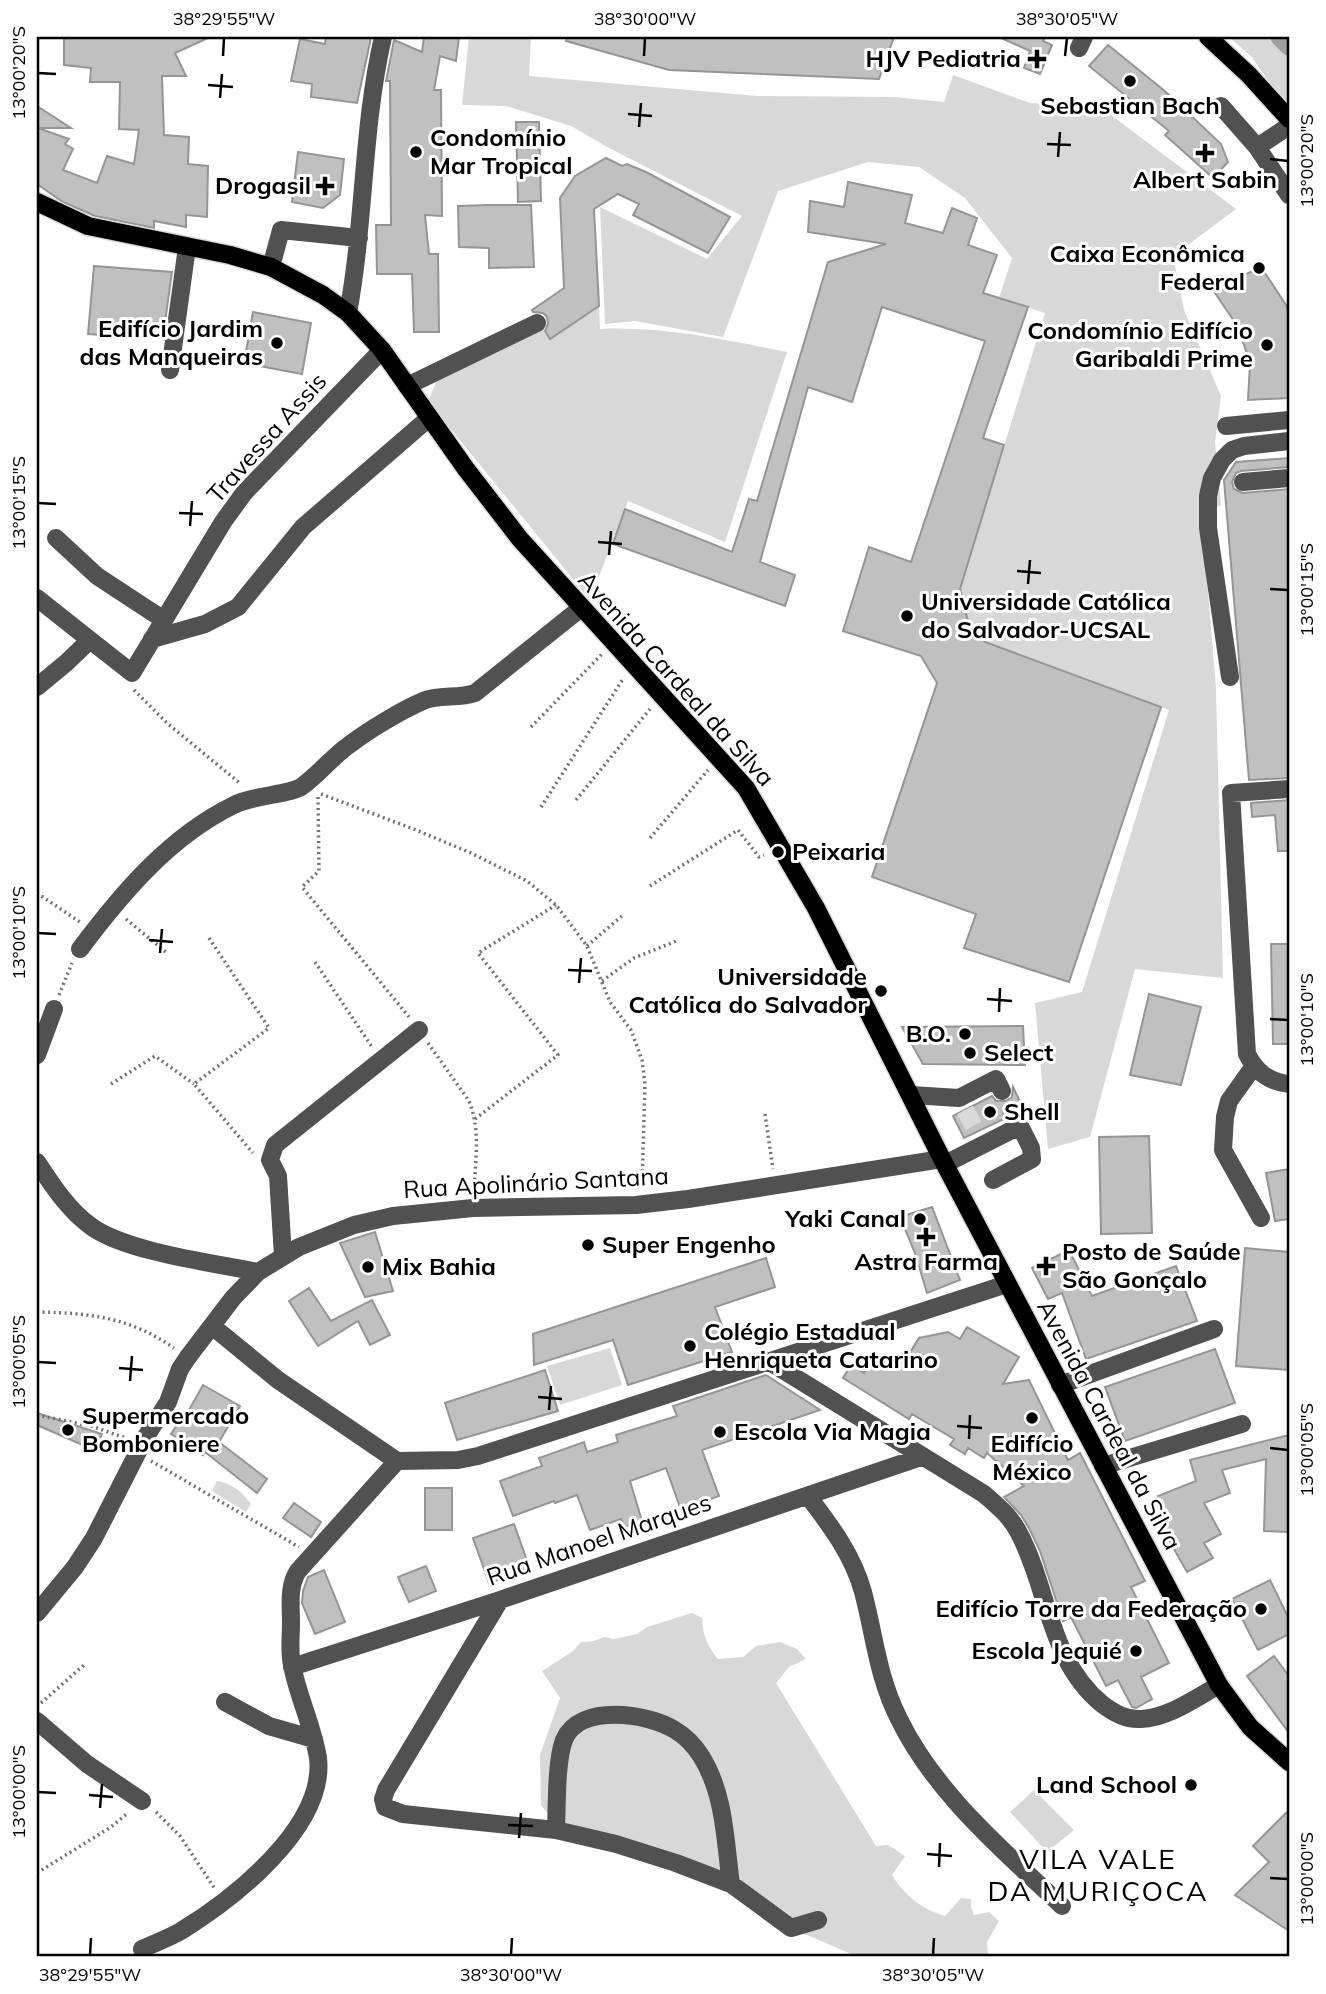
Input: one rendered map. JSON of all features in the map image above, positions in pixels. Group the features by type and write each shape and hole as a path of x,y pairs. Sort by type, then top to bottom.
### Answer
{"main road":[{"path":"1208,37 1270,96 1289,119"},
{"path":"1270,96 1289,99"},
{"name":"Avenida Cardeal da Silva","path":"37,202 88,226 230,255 271,267 323,295 348,313 382,351 520,539 746,788 782,847 859,990 943,1161 1219,1685 1250,1727 1289,1762"}],"street":[{"path":"348,313 359,238 368,131 383,37"},
{"path":"1221,106 1257,147 1289,195"},
{"path":"1257,147 1289,126"},
{"path":"271,267 281,230 359,238"},
{"path":"170,370 187,247"},
{"path":"407,386 537,323"},
{"name":"Travessa Assis","path":"132,673 223,522 244,493 382,351"},
{"path":"152,639 205,624 238,607 303,527 429,418"},
{"path":"1226,426 1289,419"},
{"path":"1230,677 1208,528 1208,496 1212,478 1222,460 1232,450 1289,441"},
{"path":"1243,482 1289,478"},
{"path":"56,538 97,576 164,620"},
{"path":"37,598 132,673"},
{"path":"80,949 129,887 194,829 237,803 257,796 299,788 350,744 421,702 475,693 581,608"},
{"path":"37,687 90,640"},
{"path":"1289,789 1231,793 1247,1054 1254,1066 1266,1077 1289,1084"},
{"path":"37,1055 54,1009"},
{"path":"283,1256 278,1176 271,1160 275,1146 419,1030"},
{"path":"1254,1066 1229,1101 1223,1150 1261,1218"},
{"path":"911,1095 962,1104 996,1079 1002,1091"},
{"name":"Rua Apolinário Santana","path":"37,1613 75,1567 94,1538 139,1449 168,1402 180,1369 188,1357 257,1272 283,1256 354,1225 393,1216 473,1208 644,1204 943,1161 980,1138 1017,1120 1031,1148 1032,1159 993,1180"},
{"path":"37,1162 75,1212 94,1229 108,1236 140,1247 257,1272"},
{"path":"212,1326 278,1380 397,1461 458,1460 478,1456 1007,1284"},
{"path":"1060,1385 1214,1329"},
{"path":"770,1362 984,1494 1004,1511 1029,1554 1055,1636 1066,1660 1095,1698 1108,1709 1121,1716 1144,1719 1178,1708 1219,1685"},
{"path":"1103,1466 1132,1455 1242,1424"},
{"name":"Rua Manoel Marques","path":"292,1667 500,1600 921,1457"},
{"path":"142,1948 180,1932 223,1901 265,1865 303,1820 317,1781 318,1760 292,1667 292,1583 299,1571 397,1461"},
{"path":"808,1496 840,1540 852,1563 863,1591 875,1654 886,1688 914,1747 931,1772 978,1824 1062,1906"},
{"path":"500,1600 386,1790 383,1799 385,1807 403,1814 556,1830 628,1848 731,1884 791,1928 818,1920"},
{"path":"225,1702 270,1726 314,1739"},
{"path":"556,1830 560,1760 564,1740 571,1729 582,1721 601,1714 620,1714 660,1722 687,1739 711,1773 719,1794 731,1884"},
{"path":"37,1721 87,1764 142,1801"}],"path":[{"path":"531,727 614,642"},
{"path":"541,807 633,663"},
{"path":"132,673 131,687 168,724 257,796"},
{"path":"576,800 662,694"},
{"path":"650,838 719,757"},
{"path":"302,887 319,871 318,793 471,853 527,881 556,905 587,946 610,1002 631,1030 642,1060 645,1084 642,1182 644,1204"},
{"path":"650,886 738,830"},
{"path":"37,892 93,932"},
{"path":"475,1119 558,1055 478,953 556,905"},
{"path":"111,907 167,953"},
{"path":"587,946 622,915"},
{"path":"194,1084 270,1028 209,938"},
{"path":"601,981 634,958 679,940"},
{"path":"54,1009 64,979 80,949"},
{"path":"315,962 381,1060"},
{"path":"111,1084 155,1056 194,1084 256,1156 271,1160"},
{"path":"765,1114 775,1185"},
{"path":"37,1312 73,1312 112,1317 146,1330 188,1357"},
{"path":"37,1415 91,1426 139,1449 313,1555"},
{"path":"37,1707 84,1665"},
{"path":"37,1873 111,1827 142,1801 180,1836 223,1901"},
{"path":"1282,1957 1289,1954"}],"shaded area":[{"path":"469,37 531,37 529,76 757,96 893,97 944,102 953,75 1030,103 1099,106 1236,209 1173,256 1184,310 1221,396 1215,442 1221,506 1201,508 1216,688 1223,978 1135,969 1090,1137 1048,1149 1035,1003 1082,992 1169,710 985,642 969,625 960,589 1045,313 999,298 1012,258 965,198 919,167 868,162 778,191 723,337 635,321 605,324 600,207 707,259 742,216 571,126 506,106 462,105"},
{"path":"1229,37 1289,37 1289,112 1252,57"},
{"path":"599,306 600,329 671,332 787,352 725,542 628,501 590,600 428,401 437,380 542,326 550,339"},
{"path":"610,1348 622,1385 560,1405 547,1366"},
{"path":"217,1481 232,1486 244,1496 251,1504 246,1512 212,1491"},
{"path":"692,1613 702,1618 706,1640 718,1659 743,1657 756,1646 780,1642 797,1649 806,1659 789,1667 776,1683 876,1846 888,1845 905,1856 892,1875 902,1889 929,1910 945,1916 961,1898 971,1899 974,1915 989,1912 999,1921 987,1942 988,1957 858,1957 791,1928 739,1890 556,1825 541,1805 540,1755 560,1698 542,1671 573,1651 581,1642 637,1634 647,1627"},
{"path":"1034,1790 1074,1830 1047,1852 1010,1812"}],"building":[{"path":"64,37 210,37 175,53 186,76 162,76 164,135 189,137 188,164 208,166 207,217 186,215 186,227 154,221 154,228 95,216 63,202 37,184 37,106 71,128 38,128 69,139 65,144 73,149 63,170 97,183 107,156 134,164 139,130 119,129 120,82 90,82 91,68 64,65"},
{"path":"326,37 371,38 357,103 311,97 312,84 291,81 300,39 325,44"},
{"path":"424,37 459,37 456,61 440,56 434,90 441,90 442,216 425,215 429,254 438,254 439,332 414,332 412,274 377,274 376,225 391,225 390,81 386,81 394,40 422,52"},
{"path":"567,37 894,37 879,79 669,70 566,41"},
{"name":"HJV Pediatria","path":"999,37 1045,37 1043,41 1052,45 1040,74 1024,68 1030,51"},
{"path":"1108,45 1166,92 1221,144 1228,162 1213,178 1165,135 1169,131 1089,66"},
{"path":"516,122 539,122 541,201 518,202"},
{"path":"298,152 344,159 340,195 323,208 292,202"},
{"path":"606,158 622,166 627,164 646,172 730,217 708,253 633,215 639,204 618,194 594,209 599,306 550,339 545,331 547,317 532,310 564,288 560,198 575,176"},
{"name":"Universidade Católica do Salvador-UCSAL","path":"848,182 912,195 905,223 943,233 952,208 977,218 968,245 997,255 983,293 1028,307 983,438 1004,445 960,589 969,625 985,642 1161,707 1069,982 964,948 976,914 872,877 937,683 921,656 843,631 869,547 911,562 985,341 882,307 852,402 808,387 760,562 795,575 785,606 613,544 625,509 732,552 749,499 757,501 828,262 886,244 808,232 810,201 844,207"},
{"path":"531,205 534,267 489,268 489,248 459,247 458,206"},
{"path":"94,266 172,272 164,329 127,326 127,337 88,334"},
{"name":"Condomínio Edifício Garibaldi Prime","path":"1261,267 1286,305 1289,316 1289,398 1248,400 1250,363 1238,327 1213,290"},
{"name":"Edifício Jardim das Manqueiras","path":"253,312 311,323 302,374 244,363"},
{"path":"1289,458 1289,467 1241,471 1236,473 1232,482 1234,489 1243,493 1289,489 1289,778 1249,780 1224,480 1236,462"},
{"path":"1289,800 1289,851 1278,851 1275,815 1252,817 1251,803"},
{"path":"1271,944 1289,944 1289,1044 1273,1044"},
{"path":"1149,994 1201,1007 1181,1085 1130,1075"},
{"path":"1023,1026 1025,1065 923,1064 902,1027"},
{"name":"Shell","path":"1013,1087 1022,1106 1008,1104 1003,1113 1004,1119 964,1138 953,1116 992,1096 996,1101 1006,1101 1012,1097"},
{"path":"1149,1136 1152,1233 1101,1234 1099,1137"},
{"path":"1289,1169 1289,1219 1275,1221 1266,1173"},
{"path":"932,1207 960,1280 927,1293 900,1217"},
{"name":"Mix Bahia","path":"375,1232 393,1291 365,1297 340,1243"},
{"path":"1245,1248 1289,1252 1289,1370 1236,1366"},
{"path":"1069,1250 1092,1296 1176,1266 1197,1321 1086,1359 1062,1293 1048,1299 1032,1268"},
{"name":"Colégio Estadual Henriqueta Catarino","path":"766,1258 775,1287 715,1307 732,1352 628,1385 613,1340 534,1365 533,1334"},
{"path":"309,1288 331,1321 372,1300 390,1335 370,1345 358,1321 318,1346 289,1301"},
{"path":"967,1327 1019,1357 1003,1384 1029,1380 1068,1460 1080,1453 1145,1581 1131,1587 1169,1663 1141,1677 1152,1699 1136,1708 1132,1707 1118,1680 1106,1686 1071,1617 1063,1621 1040,1551 1021,1515 1004,1497 1024,1486 987,1453 984,1458 968,1448 965,1454 950,1445 954,1439 912,1414 909,1419 843,1378 851,1365 864,1373 873,1356 888,1366 894,1356 904,1362 919,1338 948,1332 960,1339"},
{"path":"1215,1349 1235,1403 1125,1441 1105,1387"},
{"path":"545,1370 558,1411 457,1440 445,1403"},
{"path":"766,1375 820,1410 702,1450 719,1496 681,1510 666,1468 630,1481 642,1521 624,1527 621,1519 590,1530 577,1495 513,1516 500,1481 542,1466 539,1458 584,1442 587,1452 618,1442 616,1435 677,1416 673,1406"},
{"path":"203,1385 240,1406 219,1442 267,1479 257,1493 205,1452 203,1455 171,1434 183,1416 185,1417"},
{"name":"Supermercado Bomboniere","path":"37,1413 102,1434 94,1450 37,1425"},
{"path":"1289,1435 1288,1532 1264,1531 1266,1459 1222,1470 1230,1493 1204,1503 1221,1534 1204,1543 1213,1558 1187,1572 1162,1528 1169,1525 1158,1496 1196,1481 1190,1460"},
{"path":"425,1488 452,1488 452,1530 425,1530"},
{"path":"294,1503 321,1522 311,1537 283,1518"},
{"path":"514,1524 530,1569 489,1583 473,1538"},
{"path":"426,1566 436,1591 409,1602 398,1577"},
{"path":"324,1570 345,1622 315,1634 302,1603 303,1591 308,1577"},
{"name":"Edifício Torre da Federação","path":"1270,1580 1289,1619 1289,1634 1258,1650 1232,1599"},
{"path":"1274,1656 1289,1676 1289,1733 1247,1676"},
{"path":"1289,1810 1289,1931 1235,1895 1269,1862 1253,1846"}],"waterway":[{"path":"1280,37 1289,46"}],"tunnel":[{"path":"965,1110 977,1132"}],"place":[{"name":"HJV Pediatria","path":"1037,59"},
{"name":"Sebastian Bach","path":"1130,81"},
{"name":"Condomínio Mar Tropical","path":"416,152"},
{"name":"Albert Sabin","path":"1205,153"},
{"name":"Drogasil","path":"325,186"},
{"name":"Caixa Econômica Federal","path":"1259,268"},
{"name":"Edifício Jardim das Manqueiras","path":"277,343"},
{"name":"Condomínio Edifício Garibaldi Prime","path":"1267,345"},
{"name":"Universidade Católica do Salvador-UCSAL","path":"907,616"},
{"name":"Peixaria","path":"778,852"},
{"name":"Universidade Católica do Salvador","path":"881,991"},
{"name":"B.O.","path":"965,1034"},
{"name":"Select","path":"970,1053"},
{"name":"Shell","path":"990,1112"},
{"name":"Yaki Canal","path":"920,1219"},
{"name":"Astra Farma","path":"926,1237"},
{"name":"Super Engenho","path":"588,1245"},
{"name":"Posto de Saúde São Gonçalo","path":"1046,1266"},
{"name":"Mix Bahia","path":"368,1267"},
{"name":"Colégio Estadual Henriqueta Catarino","path":"690,1346"},
{"name":"Edifício México","path":"1032,1418"},
{"name":"Supermercado Bomboniere","path":"68,1430"},
{"name":"Escola Via Magia","path":"720,1432"},
{"name":"Edifício Torre da Federação","path":"1261,1609"},
{"name":"Escola Jequié","path":"1136,1651"},
{"name":"Land School","path":"1191,1785"}],"district":[{"name":"VILA VALE DA MURIÇOCA","path":"1098,1875"}]}
